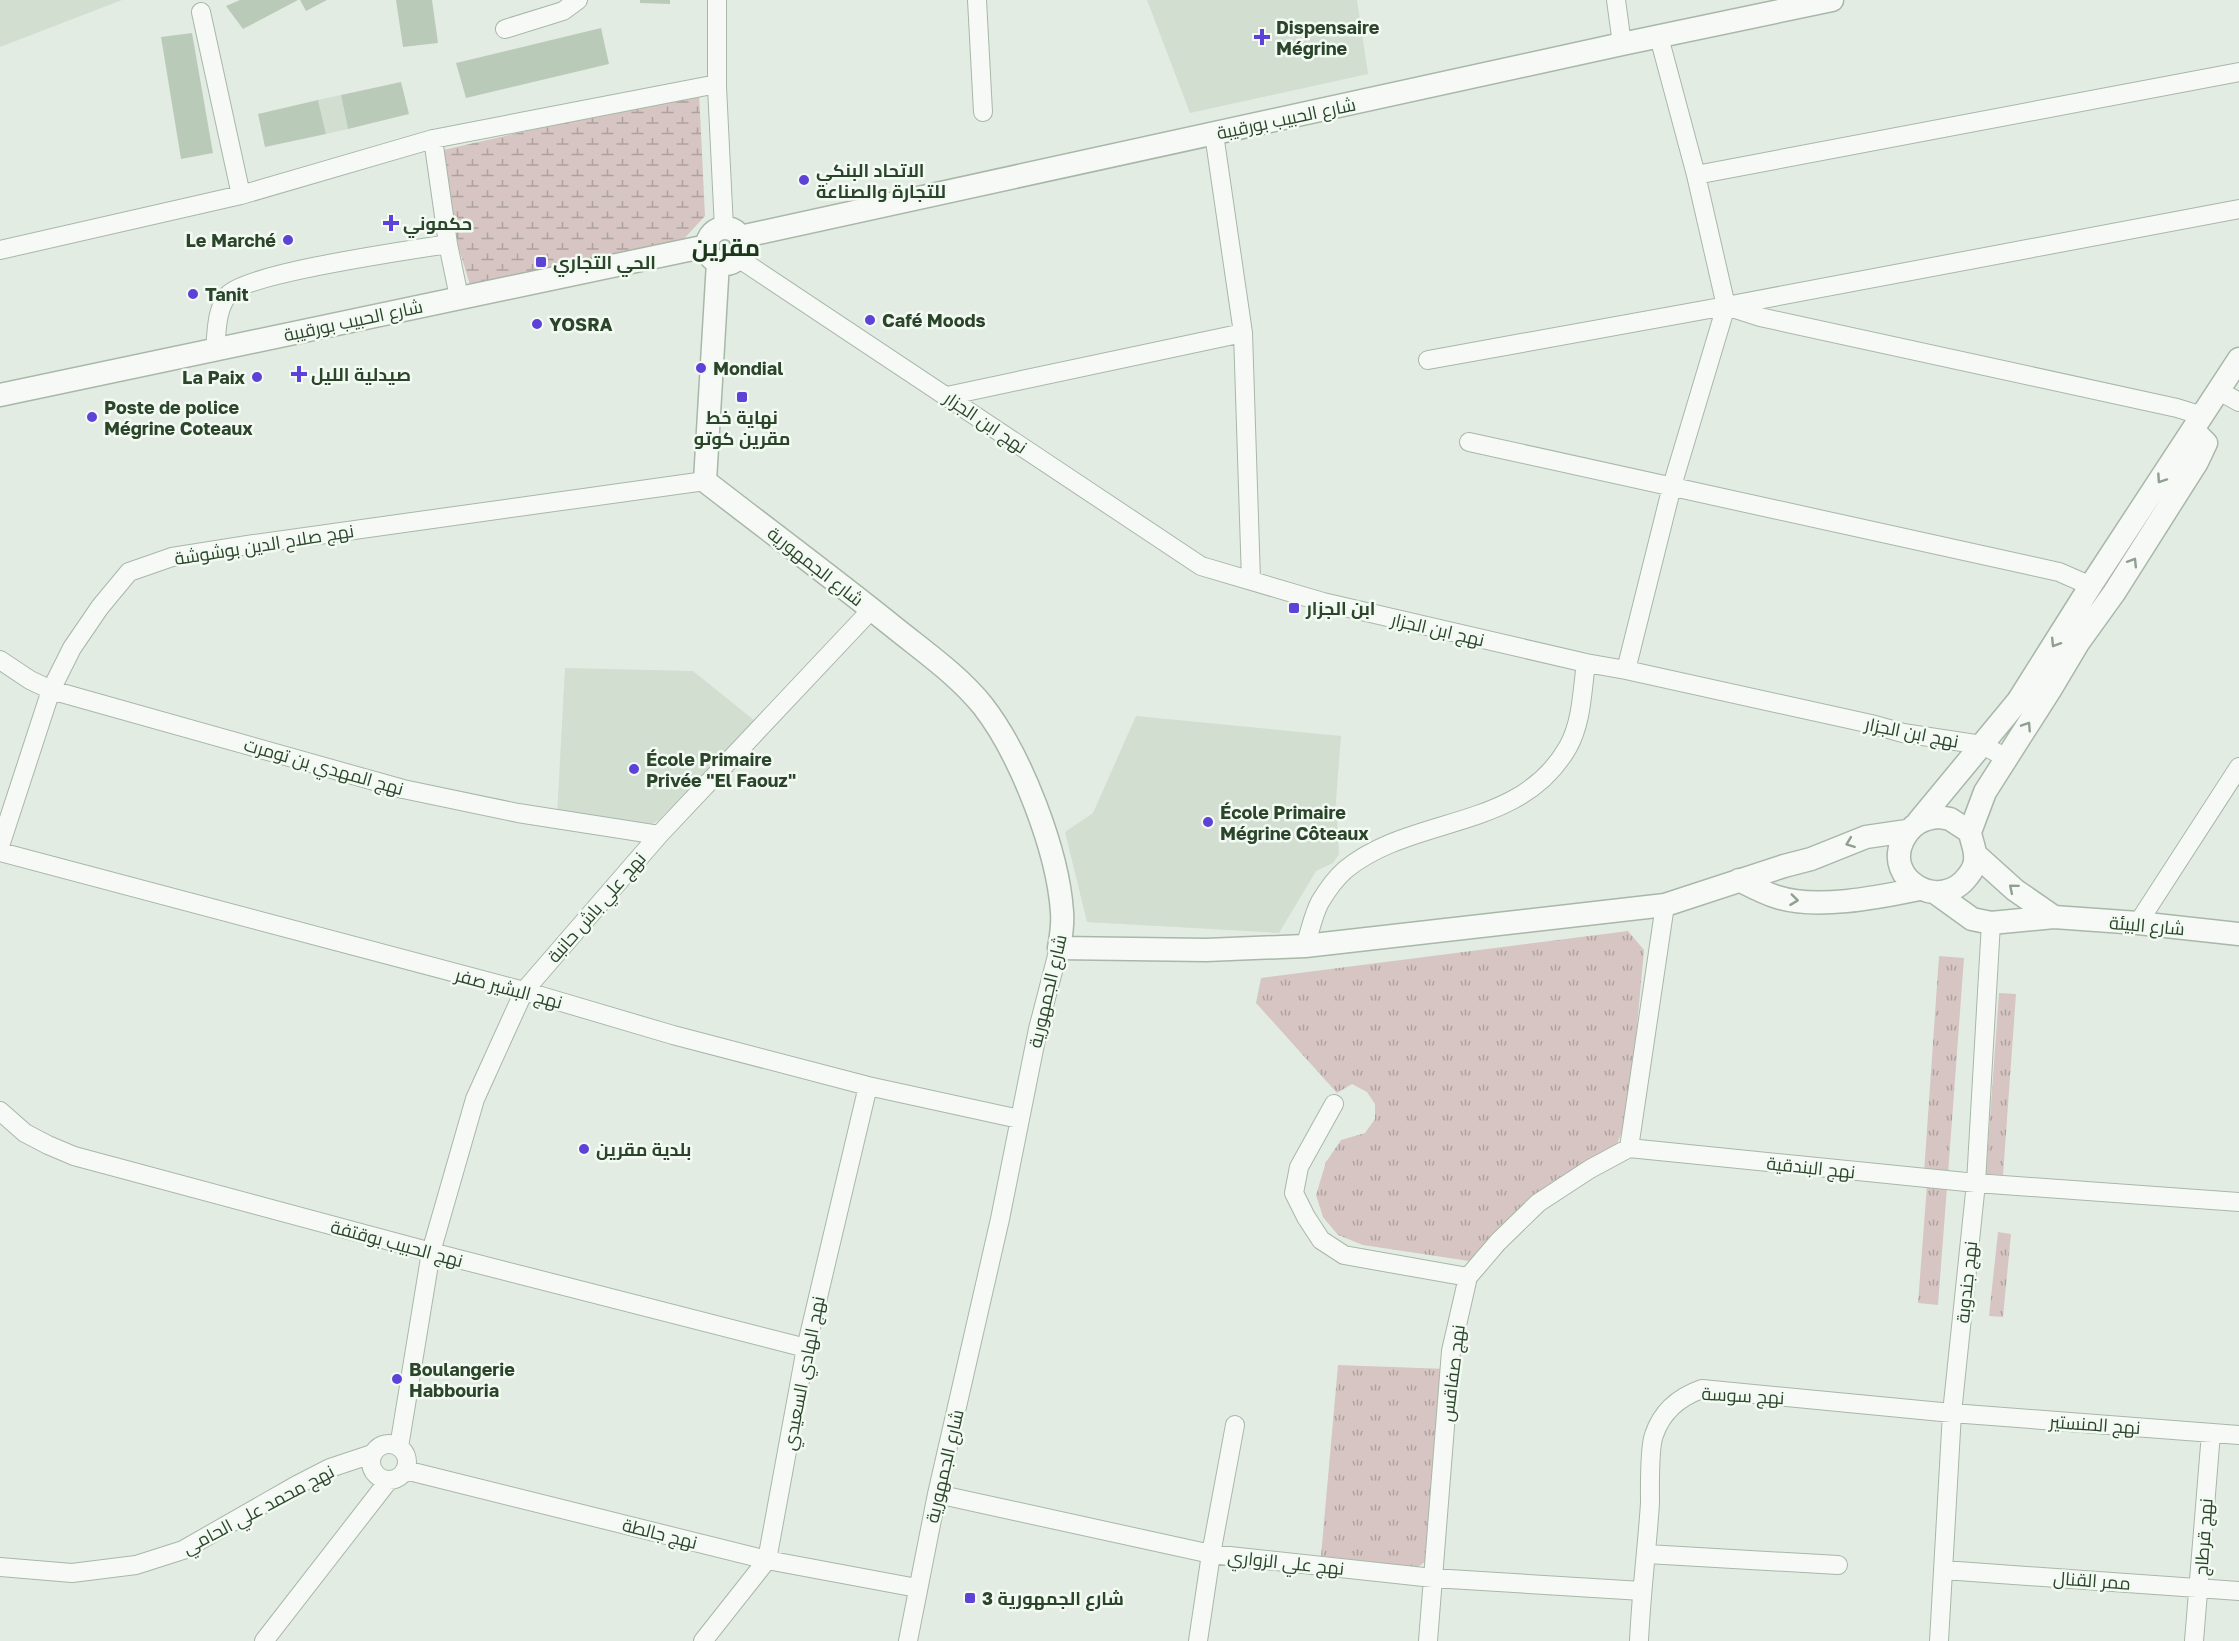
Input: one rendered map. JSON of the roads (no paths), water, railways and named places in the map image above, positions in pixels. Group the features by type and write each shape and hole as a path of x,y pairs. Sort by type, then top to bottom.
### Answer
{"street":[{"path":"504,29 563,11 578,0"},
{"path":"705,481 725,246 717,84 717,0"},
{"path":"976,0 983,112"},
{"name":"شارع الحبيب بورقيبة","path":"0,394 459,297 725,246 1214,134 1832,0"},
{"path":"1619,1 1622,44"},
{"path":"201,12 241,195"},
{"path":"1626,670 1672,486 1726,306 1696,175 1659,36"},
{"path":"1696,175 2239,72"},
{"path":"0,250 241,195 433,139 717,84"},
{"path":"1214,134 1244,333 1251,580"},
{"path":"433,139 448,244 459,297"},
{"path":"1428,360 2239,209"},
{"path":"215,348 220,309 229,294 243,285 328,265 448,244"},
{"name":"نهج ابن الجزار","path":"725,246 1201,566 1323,602 1586,663 1871,724 1903,733 1982,745 2007,758"},
{"path":"1726,306 1760,317 2177,408 2199,423 2206,443 2197,462 2114,593 2078,643 1985,792 1973,843 1972,871 1963,883 1950,891 1928,891 1871,899 1797,901 1777,897 1739,880"},
{"path":"947,396 1244,333"},
{"path":"1991,923 1972,919 1906,878 1900,863 1900,846 1913,826 2018,701 2239,359"},
{"path":"2219,391 2239,402"},
{"path":"1469,442 2023,564 2059,573 2091,586"},
{"name":"شارع الجمهورية","path":"705,481 872,609 961,681 984,707 1006,740 1040,814 1058,881 1063,915 1059,948 1038,1029 1000,1219 937,1494 908,1641"},
{"name":"نهج صلاح الدين بوشوشة","path":"0,846 51,690 72,648 100,607 129,572 172,557 254,544 705,481"},
{"name":"نهج علي باش حانبة","path":"399,1447 431,1252 475,1100 524,991 659,835 872,609"},
{"name":"نهج المهدي بن تومرت","path":"0,660 30,680 51,690 403,789 518,813 659,835"},
{"path":"1305,946 1319,904 1343,872 1370,852 1518,799 1552,772 1569,746 1578,722 1586,663"},
{"path":"2138,923 2239,767"},
{"path":"1059,948 1206,950 1305,946 1665,905 1811,859 1866,837 1913,826 1939,817 1950,819 2015,890 2054,917"},
{"name":"نهج البشير صفر","path":"0,852 524,991 673,1035 868,1086 1019,1119"},
{"path":"1629,1148 1665,905"},
{"name":"شارع البيئة","path":"1991,923 2054,917 2239,934"},
{"name":"نهج جندوبة","path":"1939,1641 1952,1413 1976,1183 1991,923"},
{"name":"نهج الهادي السعيدي","path":"703,1641 767,1560 806,1348 868,1086"},
{"path":"1334,1104 1299,1167 1294,1193 1306,1217 1322,1240 1344,1255 1468,1277"},
{"name":"نهج الحبيب بوقتفة","path":"0,1111 25,1133 74,1156 431,1252 806,1348"},
{"name":"نهج البندقية","path":"1629,1148 1976,1183 2239,1202"},
{"name":"نهج صفاقس","path":"1428,1641 1451,1351 1468,1277 1498,1242 1538,1203 1590,1168 1629,1148"},
{"name":"نهج سوسة","path":"1639,1641 1647,1554 1653,1436 1665,1413 1678,1400 1702,1389 1952,1413"},
{"name":"نهج المنستير","path":"1952,1413 2239,1435"},
{"path":"1197,1641 1210,1554 1235,1425"},
{"name":"نهج قرطاج","path":"2194,1641 2211,1433"},
{"path":"264,1641 389,1480 401,1476 405,1470 407,1457 399,1447 384,1444 372,1454 372,1469 376,1475 389,1480"},
{"name":"نهج محمد علي الحامي","path":"0,1567 72,1573 136,1565 183,1550 330,1468 372,1454"},
{"name":"نهج جالطة","path":"405,1470 767,1560 917,1588"},
{"name":"نهج علي الزواري","path":"937,1494 1210,1554 1433,1578 1642,1591"},
{"path":"1647,1554 1838,1565"},
{"name":"ممر القنال","path":"1944,1570 2239,1591"}],"place":[{"name":"Dispensaire Mégrine","path":"1262,37"},
{"name":"الاتحاد البنكي للتجارة والصناعة","path":"804,180"},
{"name":"حكموني","path":"391,223"},
{"name":"Le Marché","path":"288,240"},
{"name":"الحي التجاري","path":"541,262"},
{"name":"Tanit","path":"193,294"},
{"name":"Café Moods","path":"870,320"},
{"name":"YOSRA","path":"537,324"},
{"name":"Mondial","path":"701,368"},
{"name":"صيدلية الليل","path":"299,374"},
{"name":"La Paix","path":"257,377"},
{"name":"نهاية خط مقرين كوتو","path":"742,397"},
{"name":"Poste de police Mégrine Coteaux","path":"92,417"},
{"name":"ابن الجزار","path":"1294,608"},
{"name":"École Primaire Privée \"El Faouz\"","path":"634,769"},
{"name":"École Primaire Mégrine Côteaux","path":"1208,822"},
{"name":"بلدية مقرين","path":"584,1149"},
{"name":"Boulangerie Habbouria","path":"397,1379"},
{"name":"شارع الجمهورية 3","path":"970,1598"}],"district":[{"name":"مقرين","path":"726,246"}]}
